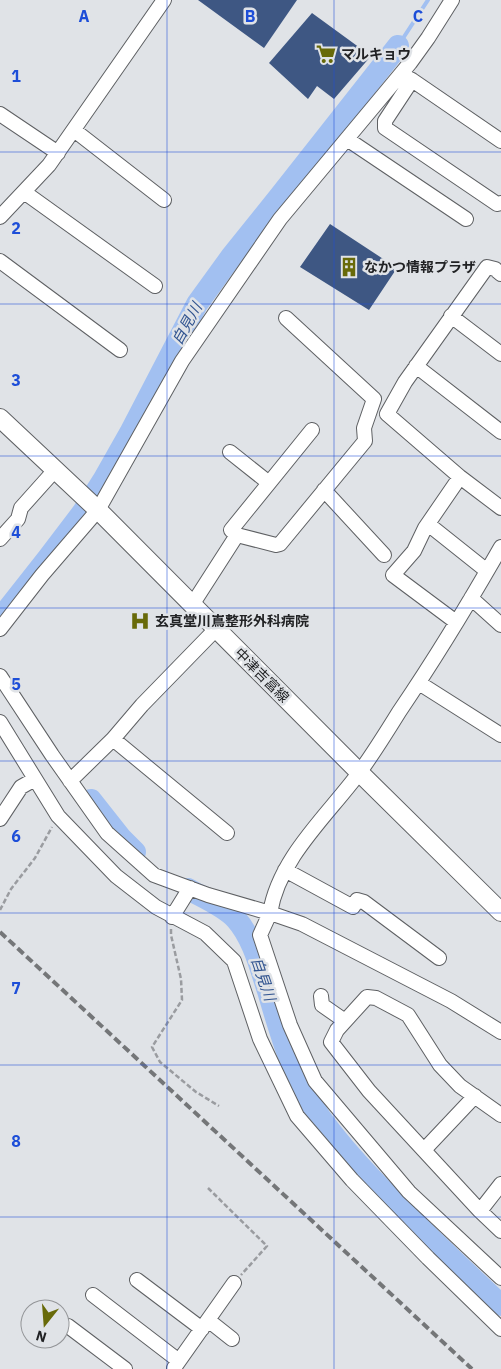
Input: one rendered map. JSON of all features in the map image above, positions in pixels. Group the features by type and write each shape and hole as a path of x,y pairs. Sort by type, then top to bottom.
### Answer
{"main road":[{"name":"中津吉富線","path":"0,418 98,510 501,912"}],"street":[{"path":"0,217 49,166 164,0"},
{"path":"452,0 420,50 385,121 385,128 497,204 501,204"},
{"path":"0,630 42,575 98,510 182,361 280,219 347,139 406,78"},
{"path":"406,78 501,141"},
{"path":"0,114 58,153"},
{"path":"74,130 164,200"},
{"path":"347,139 466,219"},
{"path":"24,192 155,286"},
{"path":"0,261 120,350"},
{"path":"501,274 495,269 487,267 405,382 387,414 460,477 501,508"},
{"path":"451,316 501,354"},
{"path":"286,318 374,399 364,428 365,441 280,544 276,545 237,535 231,530 312,430"},
{"path":"416,366 501,432"},
{"path":"230,452 269,483"},
{"path":"0,539 18,519 21,508 55,470"},
{"path":"456,622 393,575 414,552 428,524 460,477"},
{"path":"324,490 384,555"},
{"path":"428,524 487,571"},
{"path":"192,605 237,535"},
{"path":"501,547 419,683 359,772 288,865 272,899 270,913 260,935 290,1025 315,1081 409,1192 501,1278"},
{"path":"471,598 501,625"},
{"path":"70,781 113,740 142,705 216,629"},
{"path":"0,676 107,833 154,875 208,895 302,924 451,1001 501,1032"},
{"path":"419,683 501,735"},
{"path":"0,722 58,816 116,876 156,908 205,933 234,961 260,1039 297,1116 352,1180 501,1329"},
{"path":"113,740 227,833"},
{"path":"0,819 21,787 35,779"},
{"path":"285,870 353,907 357,900 364,902 439,958"},
{"path":"172,916 190,888"},
{"path":"321,996 322,1005 346,1021"},
{"path":"501,1115 460,1086 440,1065 408,1016 376,998 367,996 337,1030 330,1042 369,1091 480,1211 501,1231"},
{"path":"424,1150 474,1096"},
{"path":"480,1211 501,1184"},
{"path":"137,1280 205,1325 232,1339"},
{"path":"93,1295 176,1365 234,1283"},
{"path":"70,1327 126,1369"}],"path":[{"path":"0,910 11,889 35,858 58,816"},
{"path":"172,916 171,935 181,979 182,1000 152,1047 160,1062 196,1092 219,1106"},
{"path":"208,1188 267,1246 234,1283"}],"building":[{"path":"198,0 297,0 264,48"},
{"path":"312,13 371,56 334,99 317,86 308,99 269,63"},
{"name":"なかつ情報プラザ","path":"330,224 397,268 369,310 300,267"}],"waterway":[{"path":"398,46 428,0"},
{"name":"自見川","path":"0,619 83,512 104,479 197,304 231,257 398,46"},
{"name":"自見川","path":"91,800 121,838 135,852"},
{"name":"自見川","path":"188,889 231,914 247,935 259,963 295,1072 326,1126 391,1199 501,1305"}],"railway":[{"path":"0,932 472,1369"}],"place":[{"name":"マルキョウ","path":"326,54"},
{"name":"なかつ情報プラザ","path":"349,267"},
{"name":"玄真堂川嶌整形外科病院","path":"140,621"}]}
